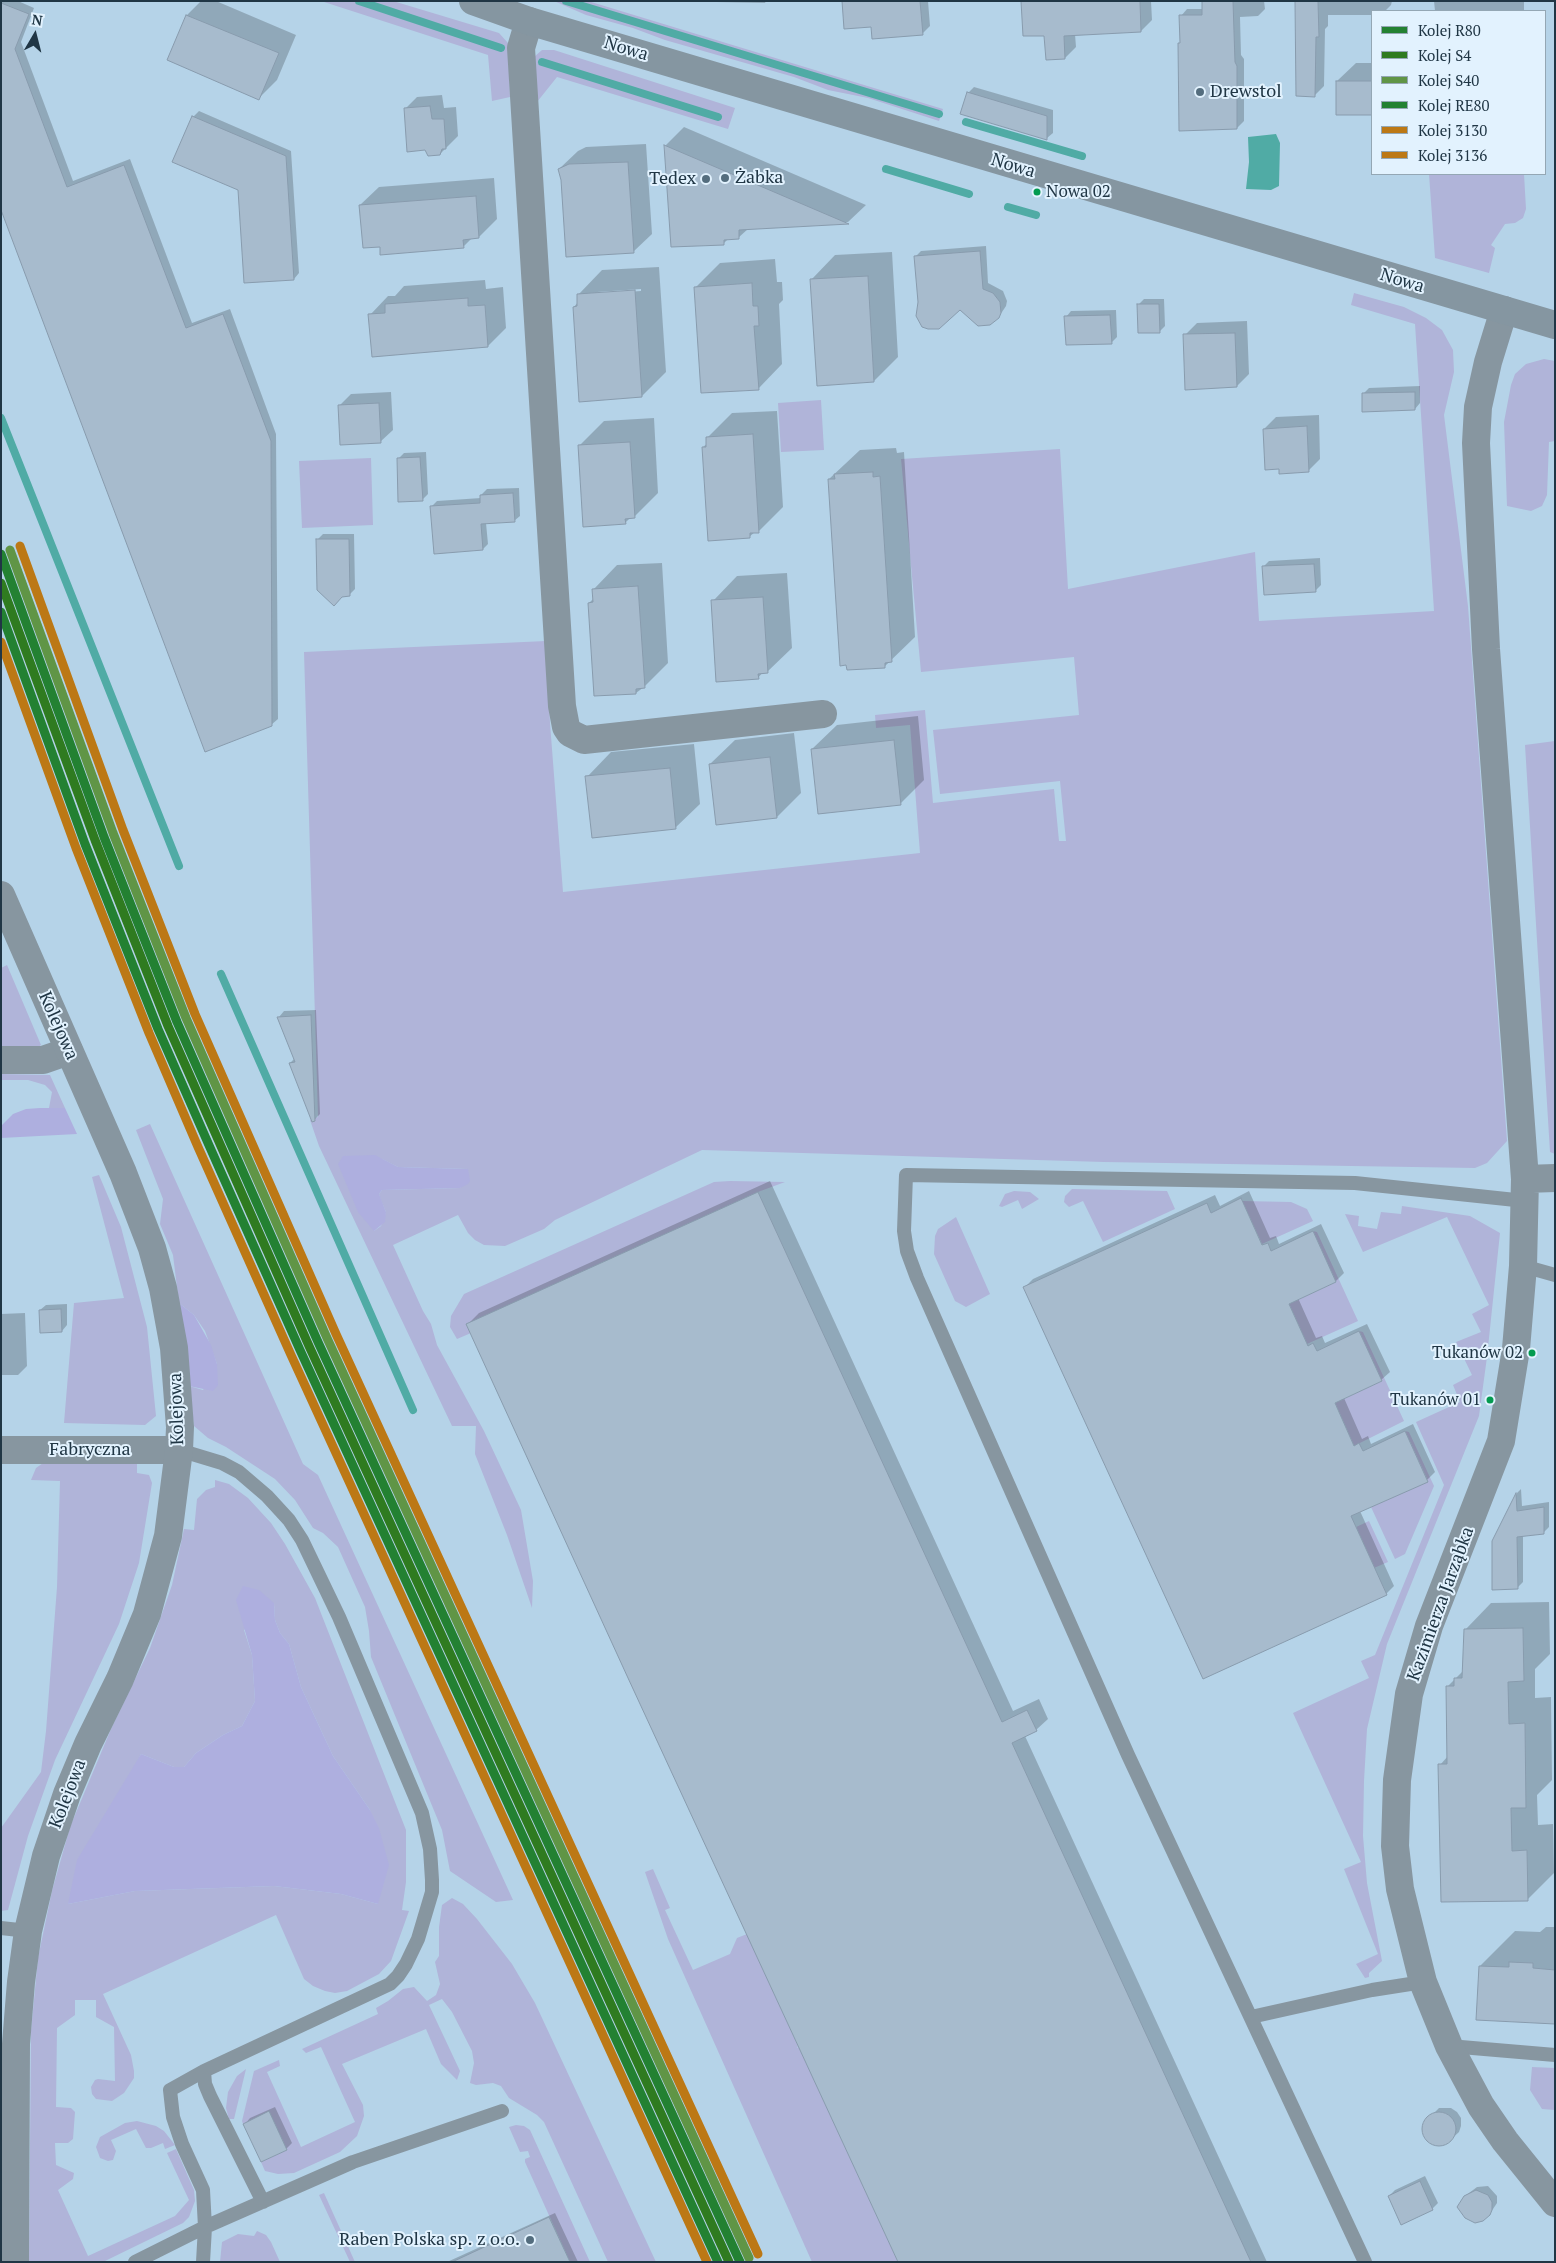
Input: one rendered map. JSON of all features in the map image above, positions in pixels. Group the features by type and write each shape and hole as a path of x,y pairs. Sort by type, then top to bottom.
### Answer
{"main road":[{"name":"Nowa","path":"478,2 529,21 1555,325"}],"street":[{"path":"529,21 521,48 562,706 566,727 570,733 584,740 823,714"},
{"name":"Kazimierza Jarząbka","path":"1504,310 1488,362 1478,407 1476,443 1488,668 1525,1190 1523,1266 1516,1349 1501,1440 1429,1626 1409,1694 1397,1780 1395,1846 1400,1889 1423,1982 1449,2046 1481,2106 1505,2141 1555,2203"},
{"name":"Kolejowa","path":"1,895 138,1210 154,1256 163,1288 174,1348 179,1408 179,1450 168,1536 147,1614 120,1679 88,1744 67,1794 46,1856 28,1931 21,1982 16,2044 15,2262"},
{"path":"1,1060 43,1060 69,1051"},
{"path":"1525,1190 1555,1178"},
{"name":"Fabryczna","path":"1,1450 179,1450"}],"lane":[{"path":"1365,2262 1128,1755 912,1266 904,1231 906,1175 1355,1183 1421,1189 1489,1199 1525,1190"},
{"path":"1523,1266 1555,1275"},
{"path":"179,1450 222,1463 239,1472 267,1496 289,1520 302,1540 335,1608 422,1813 430,1849 432,1880 430,1900 418,1939 402,1970 390,1984 204,2071 170,2090 173,2117 182,2144 203,2190 205,2227 203,2262"},
{"path":"1,1928 28,1931"},
{"path":"1251,2018 1372,1990 1423,1982"},
{"path":"1449,2046 1555,2055"},
{"path":"204,2071 210,2096 263,2202"},
{"path":"135,2262 205,2227 353,2162 502,2111"}],"shaded area":[{"path":"321,1 393,1 499,33 508,43 510,97 492,101 488,55"},
{"path":"554,1 588,1 943,109 939,121 868,98 828,90 794,77 665,40 633,28 586,15"},
{"path":"542,50 554,50 735,108 728,129 557,77 537,102 534,57"},
{"path":"1276,134 1280,143 1279,186 1271,190 1246,189 1249,162 1248,137"},
{"path":"1429,175 1524,175 1526,209 1523,218 1515,223 1505,224 1491,245 1495,248 1489,273 1435,258"},
{"path":"1354,293 1404,307 1426,318 1442,330 1453,350 1454,372 1444,415 1468,606 1507,1141 1487,1163 1475,1168 1104,1162 702,1150 555,1220 544,1229 505,1246 484,1245 475,1240 468,1233 458,1215 393,1245 423,1311 431,1324 437,1345 484,1431 521,1510 533,1581 532,1608 507,1535 475,1454 476,1426 452,1426 319,1146 310,1120 318,1117 304,652 546,641 550,723 563,892 920,853 910,725 876,728 875,715 925,710 933,803 1054,789 1059,841 1066,841 1060,781 940,794 933,730 1079,715 1074,657 921,672 901,459 1060,449 1068,589 1255,552 1259,621 1434,611 1415,324 1351,305","holes":["382,1159 398,1167 468,1169 460,1188 382,1190 379,1194 386,1212 381,1226 374,1231"]},
{"path":"1544,359 1555,361 1555,441 1549,442 1547,495 1542,506 1531,511 1507,506 1504,422 1515,374 1526,364"},
{"path":"821,400 824,450 781,452 778,403"},
{"path":"371,458 373,525 302,528 299,461"},
{"path":"1555,741 1555,1154 1550,1152 1525,745"},
{"path":"7,965 41,1045 34,1050 1,1050 1,968"},
{"path":"1,1074 50,1075 65,1108 49,1108 52,1092 45,1085 28,1080 1,1080"},
{"path":"65,1108 77,1134 1,1138 1,1126 13,1114 26,1109"},
{"path":"150,1124 303,1464 318,1475 513,1900 496,1902 450,1871 442,1830 371,1657 365,1607 338,1547 323,1533 313,1528 295,1500 275,1479 226,1447 208,1438 194,1426 189,1386 203,1390 217,1364 205,1331 194,1315 179,1303 173,1255 160,1224 163,1199 136,1130"},
{"path":"375,1155 398,1167 468,1169 470,1181 460,1188 382,1190 379,1194 386,1212 385,1222 374,1231 358,1212 338,1164 343,1156"},
{"path":"99,1175 121,1227 147,1327 156,1416 145,1425 64,1423 74,1303 124,1298 92,1177"},
{"path":"714,1182 785,1182 758,1192 467,1324 471,1333 457,1339 450,1327 451,1316 464,1294"},
{"path":"1072,1189 1167,1191 1175,1209 1103,1242 1083,1201 1069,1207 1064,1202 1065,1196"},
{"path":"1014,1191 1030,1192 1039,1199 1022,1209 1018,1200 1002,1207 999,1206 1005,1194"},
{"path":"1242,1201 1291,1202 1307,1209 1313,1221 1262,1244"},
{"path":"1402,1206 1470,1216 1500,1233 1479,1416 1387,1644 1367,1729 1363,1836 1367,1883 1382,1961 1369,1973 1369,1977 1365,1978 1356,1964 1378,1954 1344,1869 1361,1862 1293,1713 1369,1678 1361,1661 1375,1655 1444,1485 1416,1422 1460,1402 1453,1385 1472,1375 1456,1342 1481,1332 1472,1314 1489,1305 1447,1217 1363,1252 1345,1214 1359,1216 1358,1226 1377,1229 1381,1212 1401,1214"},
{"path":"956,1217 990,1294 966,1307 955,1301 934,1254 935,1236 938,1229"},
{"path":"1313,1231 1317,1232 1358,1321 1307,1344 1289,1304 1336,1282"},
{"path":"179,1303 194,1315 211,1345 217,1364 218,1385 213,1391 189,1386"},
{"path":"1359,1331 1363,1332 1404,1421 1354,1446 1335,1403 1382,1381"},
{"path":"1405,1431 1409,1432 1434,1486 1405,1554 1395,1559 1371,1507 1428,1481"},
{"path":"46,1461 137,1461 137,1473 149,1475 152,1483 139,1563 119,1624 55,1760 28,1836 8,1910 1,1911 1,1828 41,1772 46,1731 57,1587 60,1481 31,1480 36,1468"},
{"path":"215,1480 229,1484 248,1498 271,1523 315,1598 406,1830 406,1882 402,1910 409,1911 391,1961 379,1974 347,1991 335,1993 325,1991 313,1986 304,1979 276,1915 103,1994 131,2055 134,2071 134,2078 124,2093 112,2101 96,2099 92,2094 91,2087 95,2080 98,2079 115,2081 114,2027 96,2017 96,2000 75,2000 75,2015 57,2028 56,2107 71,2108 75,2112 73,2139 68,2143 55,2143 56,2165 74,2173 73,2179 58,2190 88,2256 175,2216 189,2200 167,2153 176,2149 194,2190 195,2201 189,2217 183,2223 103,2262 29,2262 31,2031 38,1958 52,1891 70,1827 111,1729 150,1648 172,1585 184,1529 194,1530 197,1499 206,1490 215,1487","holes":["274,1603 275,1620 280,1633 289,1644 301,1687 333,1756 370,1810 378,1904 341,1894 274,1886 135,1891 68,1904 141,1754 174,1767 184,1767 196,1753 223,1735 242,1726 255,1701 252,1655 244,1630"]},
{"path":"1369,1521 1388,1562 1374,1568 1356,1527"},
{"path":"243,1586 259,1590 274,1603 275,1620 280,1633 289,1644 301,1687 333,1756 370,1810 379,1828 389,1865 378,1904 341,1894 274,1886 135,1891 68,1904 77,1860 141,1754 174,1767 184,1767 196,1753 223,1735 242,1726 255,1701 252,1655 236,1600"},
{"path":"653,1869 670,1908 665,1910 693,1970 730,1954 737,1938 747,1934 798,2046 797,2048 799,2047 898,2262 812,2262 668,1939 645,1872"},
{"path":"452,1898 463,1904 477,1919 512,1964 535,2003 656,2262 608,2262 544,2122 537,2115 509,2098 501,2086 493,2083 476,2085 470,2083 474,2063 472,2051 452,2012 442,1999 429,2005 460,2071 457,2080 441,2064 426,2029 342,2064 363,2105 364,2116 357,2136 340,2152 294,2173 278,2174 265,2171 261,2162 287,2150 269,2112 243,2124 242,2121 254,2071 279,2060 280,2066 267,2072 301,2147 355,2122 321,2047 306,2053 302,2049 378,2014 376,2008 403,1989 414,1987 427,2001 436,1995 440,1984 435,1962 439,1956 439,1927 442,1905"},
{"path":"1532,2067 1555,2068 1555,2110 1542,2109 1530,2090"},
{"path":"246,2069 234,2119 229,2119 226,2108 228,2092 237,2076"},
{"path":"137,2121 156,2126 164,2131 175,2145 165,2149 163,2143 146,2148 136,2129 111,2140 116,2151 113,2160 108,2161 100,2158 96,2147 100,2137 125,2123"},
{"path":"516,2125 524,2126 530,2130 590,2262 570,2262 525,2162 525,2159 530,2157 528,2151 520,2152 509,2127"},
{"path":"324,2193 355,2262 350,2262 319,2195"},
{"path":"257,2231 266,2235 280,2262 220,2262 222,2242 238,2234 254,2236"}],"building":[{"path":"842,1 920,1 923,35 872,39 871,27 844,29"},
{"path":"1021,1 1140,1 1141,32 1064,36 1065,59 1046,60 1044,36 1023,36"},
{"path":"1202,1 1233,1 1235,62 1237,66 1237,129 1179,131 1179,15 1202,15"},
{"path":"1295,1 1318,1 1319,37 1316,37 1315,97 1296,96"},
{"path":"1,3 29,14 15,49 67,187 124,165 186,328 223,314 271,441 272,726 205,752 1,210"},
{"path":"186,15 279,53 259,100 167,60"},
{"path":"1336,81 1371,81 1371,115 1336,115"},
{"path":"967,92 1047,116 1047,140 960,114"},
{"path":"430,106 432,119 444,119 446,149 442,149 440,155 428,156 425,150 407,152 404,108"},
{"path":"192,116 286,156 294,280 244,283 238,190 172,162"},
{"name":"Tedex","path":"664,145 849,224 739,230 739,239 724,240 724,245 671,247"},
{"path":"628,162 634,253 566,257 561,180 558,169 569,164"},
{"path":"476,196 479,238 463,240 464,248 380,255 380,247 363,248 359,205"},
{"path":"980,251 983,289 993,293 1000,302 1001,313 999,318 990,325 978,326 960,310 939,329 922,327 916,316 918,302 914,256"},
{"path":"868,276 874,382 817,386 810,279"},
{"path":"752,283 753,306 758,306 759,326 754,326 759,390 701,393 694,287"},
{"path":"635,290 642,397 579,402 573,307 577,306 577,294"},
{"path":"468,298 468,306 485,305 488,347 372,357 368,314 385,313 385,304"},
{"path":"1137,304 1159,304 1160,333 1138,333"},
{"path":"1110,315 1112,344 1066,345 1064,316"},
{"path":"1235,333 1237,387 1185,390 1183,334"},
{"path":"1415,392 1415,410 1362,412 1362,393"},
{"path":"379,403 381,443 340,445 338,405"},
{"path":"1307,426 1309,472 1279,474 1279,469 1265,470 1263,429"},
{"path":"753,434 759,533 750,533 750,538 708,541 702,447 706,447 706,437"},
{"path":"630,442 635,518 625,519 626,524 583,527 578,445"},
{"path":"420,457 423,501 398,502 397,458"},
{"path":"873,472 873,477 880,476 892,662 885,663 885,668 847,670 846,665 840,666 828,479 835,479 834,474"},
{"path":"513,493 515,522 481,524 483,550 434,554 430,506 480,503 480,495"},
{"path":"316,539 349,539 350,596 342,597 334,606 317,590"},
{"path":"1314,564 1316,592 1264,595 1262,566"},
{"path":"638,586 645,688 636,689 636,694 594,696 588,603 593,602 592,589"},
{"path":"763,597 768,673 758,674 759,679 716,682 711,600"},
{"path":"894,740 901,805 818,814 811,749"},
{"path":"770,757 777,818 716,825 709,764"},
{"path":"670,768 676,829 592,838 585,776"},
{"path":"311,1015 315,1121 312,1122 289,1063 295,1062 277,1017"},
{"path":"758,1192 1002,1722 1027,1710 1037,1731 1012,1743 1251,2262 898,2262 628,1678 466,1324"},
{"path":"1241,1198 1262,1245 1268,1243 1271,1251 1313,1231 1336,1282 1289,1304 1308,1346 1313,1343 1317,1351 1359,1331 1382,1381 1335,1403 1354,1446 1359,1443 1363,1451 1405,1431 1428,1482 1351,1516 1387,1595 1203,1679 1023,1287 1207,1203 1211,1213"},
{"path":"61,1309 62,1332 40,1333 39,1310"},
{"path":"1516,1493 1517,1511 1544,1507 1544,1534 1517,1537 1518,1589 1492,1590 1492,1541"},
{"path":"1523,1628 1524,1681 1508,1682 1509,1724 1525,1723 1526,1808 1511,1808 1512,1851 1527,1850 1528,1901 1441,1902 1438,1764 1447,1764 1446,1686 1454,1686 1454,1678 1462,1678 1464,1629"},
{"path":"1509,1962 1533,1963 1533,1968 1555,1970 1555,2024 1476,2020 1479,1966 1509,1967"},
{"path":"269,2111 287,2150 261,2162 243,2124"},
{"path":"1439,2112 1451,2117 1456,2129 1451,2141 1439,2146 1427,2141 1422,2129 1427,2117"},
{"path":"1420,2181 1433,2210 1401,2225 1388,2196"},
{"path":"1476,2190 1488,2195 1492,2202 1492,2210 1490,2215 1483,2221 1475,2223 1465,2218 1457,2207 1464,2196"},
{"name":"Raben Polska sp. z o.o.","path":"549,2217 570,2262 452,2262"}],"waterway":[{"path":"359,1 501,48"},
{"path":"566,1 939,114"},
{"path":"542,62 718,117"},
{"path":"966,122 1082,156"},
{"path":"886,169 969,194"},
{"path":"1008,207 1036,215"},
{"path":"1,418 179,866"},
{"path":"221,974 413,1410"}],"rail line":[{"name":"3130","path":"20,546 123,830 195,1014 336,1334 758,2254"},
{"name":"S40","path":"10,550 113,833 186,1018 327,1338 749,2258"},
{"name":"R80","path":"1,554 104,837 177,1022 318,1342 740,2262"},
{"name":"S4","path":"1,583 95,840 168,1026 309,1346 729,2262"},
{"name":"RE80","path":"1,612 85,844 158,1029 300,1350 718,2262"},
{"name":"3136","path":"1,642 76,848 149,1033 198,1147 291,1355 707,2262"}],"place":[{"name":"Drewstol","path":"1200,92"},
{"name":"Żabka","path":"725,178"},
{"name":"Tedex","path":"706,179"},
{"name":"Nowa 02","path":"1037,192"},
{"name":"Tukanów 02","path":"1532,1353"},
{"name":"Tukanów 01","path":"1490,1400"},
{"name":"Raben Polska sp. z o.o.","path":"530,2240"}]}
